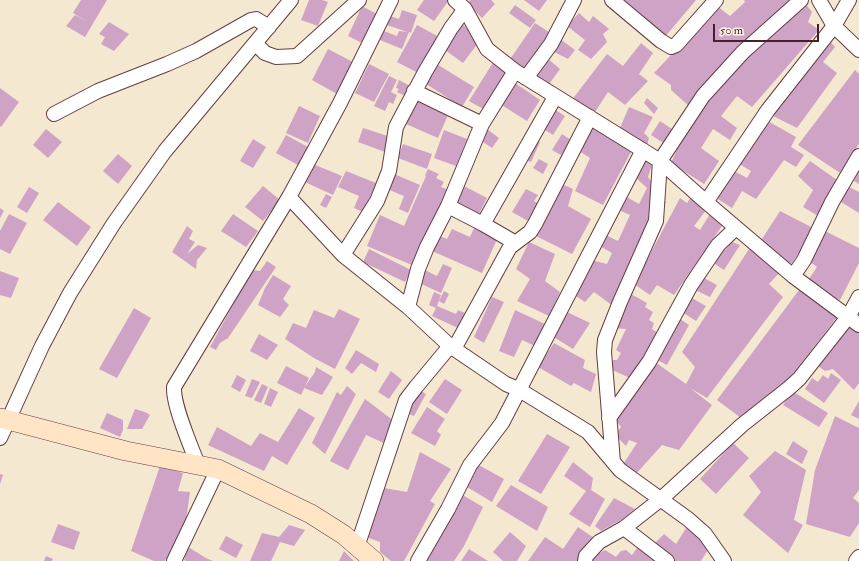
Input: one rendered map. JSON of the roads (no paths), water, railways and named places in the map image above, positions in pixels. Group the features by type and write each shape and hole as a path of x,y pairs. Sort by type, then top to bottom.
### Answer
{"street":[{"path":"0,438 4,419 70,293 114,223 165,151 291,0"},
{"path":"255,43 265,53 276,57 297,56 358,0"},
{"path":"198,465 176,405 174,387 289,197 340,103 391,0"},
{"path":"408,307 418,269 427,247 448,206 482,124 520,75 551,44 574,0"},
{"path":"612,0 661,41 671,47 676,45 716,0"},
{"path":"613,462 604,352 605,340 656,221 660,161 703,96 743,52 801,0"},
{"path":"820,0 834,26 859,50"},
{"path":"706,202 768,110 834,26 849,0"},
{"path":"343,255 377,201 389,171 396,127 414,91 451,28 460,5"},
{"path":"460,5 487,49 520,75 660,161 793,276 853,321"},
{"path":"54,114 98,91 196,51 251,20 256,19 269,27"},
{"path":"414,91 482,124"},
{"path":"483,224 555,97"},
{"path":"357,547 406,400 452,348 510,246 514,242 524,238 530,232 590,117"},
{"path":"418,561 448,509 470,464 502,423 518,389 643,150"},
{"path":"793,276 804,260 832,202 859,156"},
{"path":"289,197 343,255 408,307 452,348 506,384 518,389 588,432 620,470 688,519 705,534 724,561"},
{"path":"448,206 514,242"},
{"path":"609,418 649,362 691,285 718,245 736,228"},
{"path":"585,561 586,556 599,542 624,528 661,499 742,426 799,379 853,321 859,297"},
{"path":"4,419 126,451 218,469 311,514 344,535 374,561"},
{"path":"174,561 218,469"},
{"path":"624,528 667,561"},
{"path":"856,561 859,557"}]}
